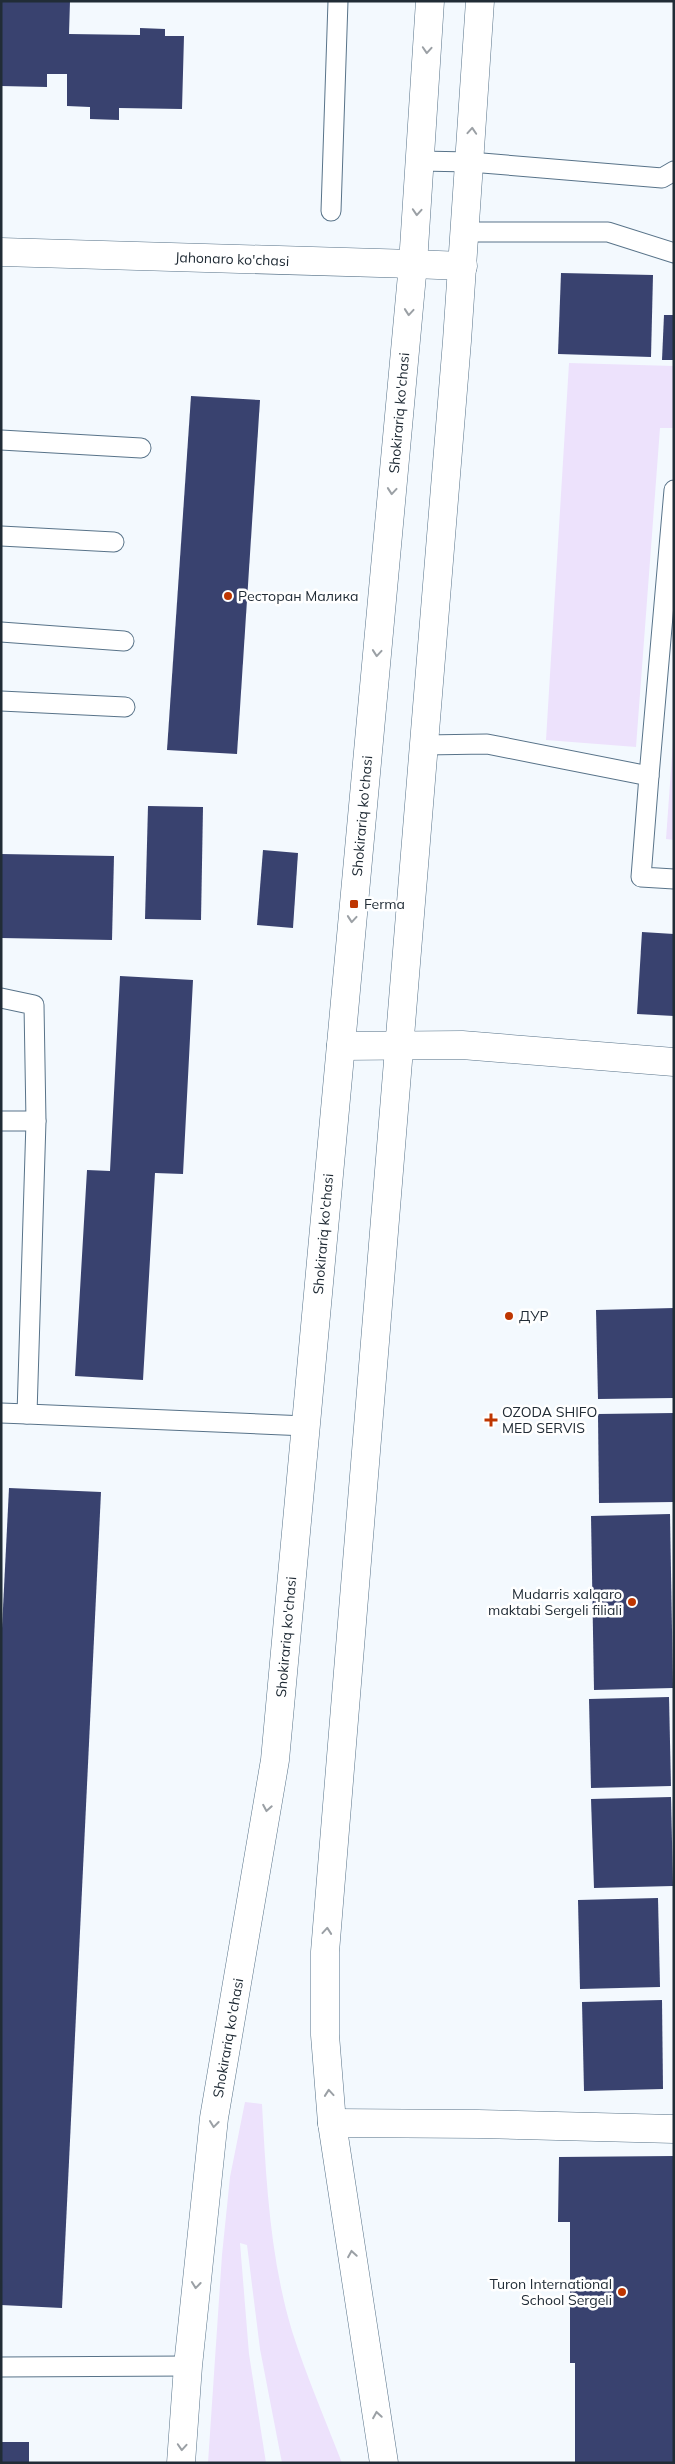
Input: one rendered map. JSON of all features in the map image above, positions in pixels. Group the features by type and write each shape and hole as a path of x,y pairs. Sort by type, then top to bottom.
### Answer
{"main road":[{"name":"Shokirariq ko'chasi","path":"181,2463 188,2366 214,2118 275,1760 413,264 430,1"},
{"path":"384,2463 332,2123 325,2035 325,1952 463,266 480,1"},
{"name":"Jahonaro ko'chasi","path":"1,252 463,266"},
{"path":"341,1046 462,1045 674,1062"},
{"path":"332,2123 478,2124 674,2129"}],"lane":[{"path":"331,211 338,1"},
{"path":"420,161 470,162 662,178 674,171"},
{"path":"465,232 608,232 674,253"},
{"path":"1,440 141,448"},
{"path":"674,490 641,877 674,879"},
{"path":"1,536 114,542"},
{"path":"1,632 124,641"},
{"path":"1,701 125,707"},
{"path":"424,745 487,744 649,776"},
{"path":"1,998 34,1005 36,1121 27,1414"},
{"path":"1,1121 36,1121"},
{"path":"1,1413 306,1426"},
{"path":"1,2366 188,2366"}],"shaded area":[{"path":"569,363 674,366 674,428 660,428 636,747 546,740"},
{"path":"674,728 674,840 666,839"},
{"path":"245,2102 262,2104 270,2218 285,2303 303,2364 342,2463 282,2463 260,2349 247,2245 240,2243 249,2354 266,2463 208,2463 222,2255 230,2177"}],"building":[{"path":"1,1 70,1 69,34 140,35 140,28 165,29 165,36 184,36 182,109 119,108 119,120 90,119 90,107 67,106 67,74 47,74 47,87 1,86"},
{"path":"561,273 653,275 651,357 558,354"},
{"path":"664,315 674,315 674,360 662,360"},
{"path":"191,396 260,400 237,754 167,750"},
{"path":"148,806 203,807 201,920 145,919"},
{"path":"263,850 298,853 293,928 257,925"},
{"path":"1,854 114,856 112,940 1,938"},
{"path":"642,932 674,934 674,1016 637,1014"},
{"path":"120,976 193,980 183,1174 155,1173 143,1380 75,1376 87,1170 110,1171"},
{"path":"674,1308 674,1398 598,1399 596,1310"},
{"path":"674,1413 674,1502 599,1503 598,1414"},
{"path":"9,1488 101,1492 62,2308 1,2305 1,1648"},
{"name":"Mudarris xalqaro maktabi Sergeli filiali","path":"670,1514 673,1688 594,1690 591,1516"},
{"path":"669,1697 671,1786 591,1788 589,1699"},
{"path":"671,1797 673,1886 594,1888 591,1799"},
{"path":"658,1898 660,1987 580,1989 578,1900"},
{"path":"662,2000 663,2089 584,2091 582,2002"},
{"name":"Turon International School Sergeli","path":"674,2156 674,2463 575,2463 575,2363 570,2363 570,2222 558,2222 559,2157"},
{"path":"1,2442 29,2442 29,2463 1,2463"}],"place":[{"name":"Ресторан Малика","path":"228,596"},
{"name":"Ferma","path":"354,904"},
{"name":"ДУР","path":"509,1316"},
{"name":"OZODA SHIFO MED SERVIS","path":"491,1420"},
{"name":"Mudarris xalqaro maktabi Sergeli filiali","path":"632,1602"},
{"name":"Turon International School Sergeli","path":"622,2292"}]}
